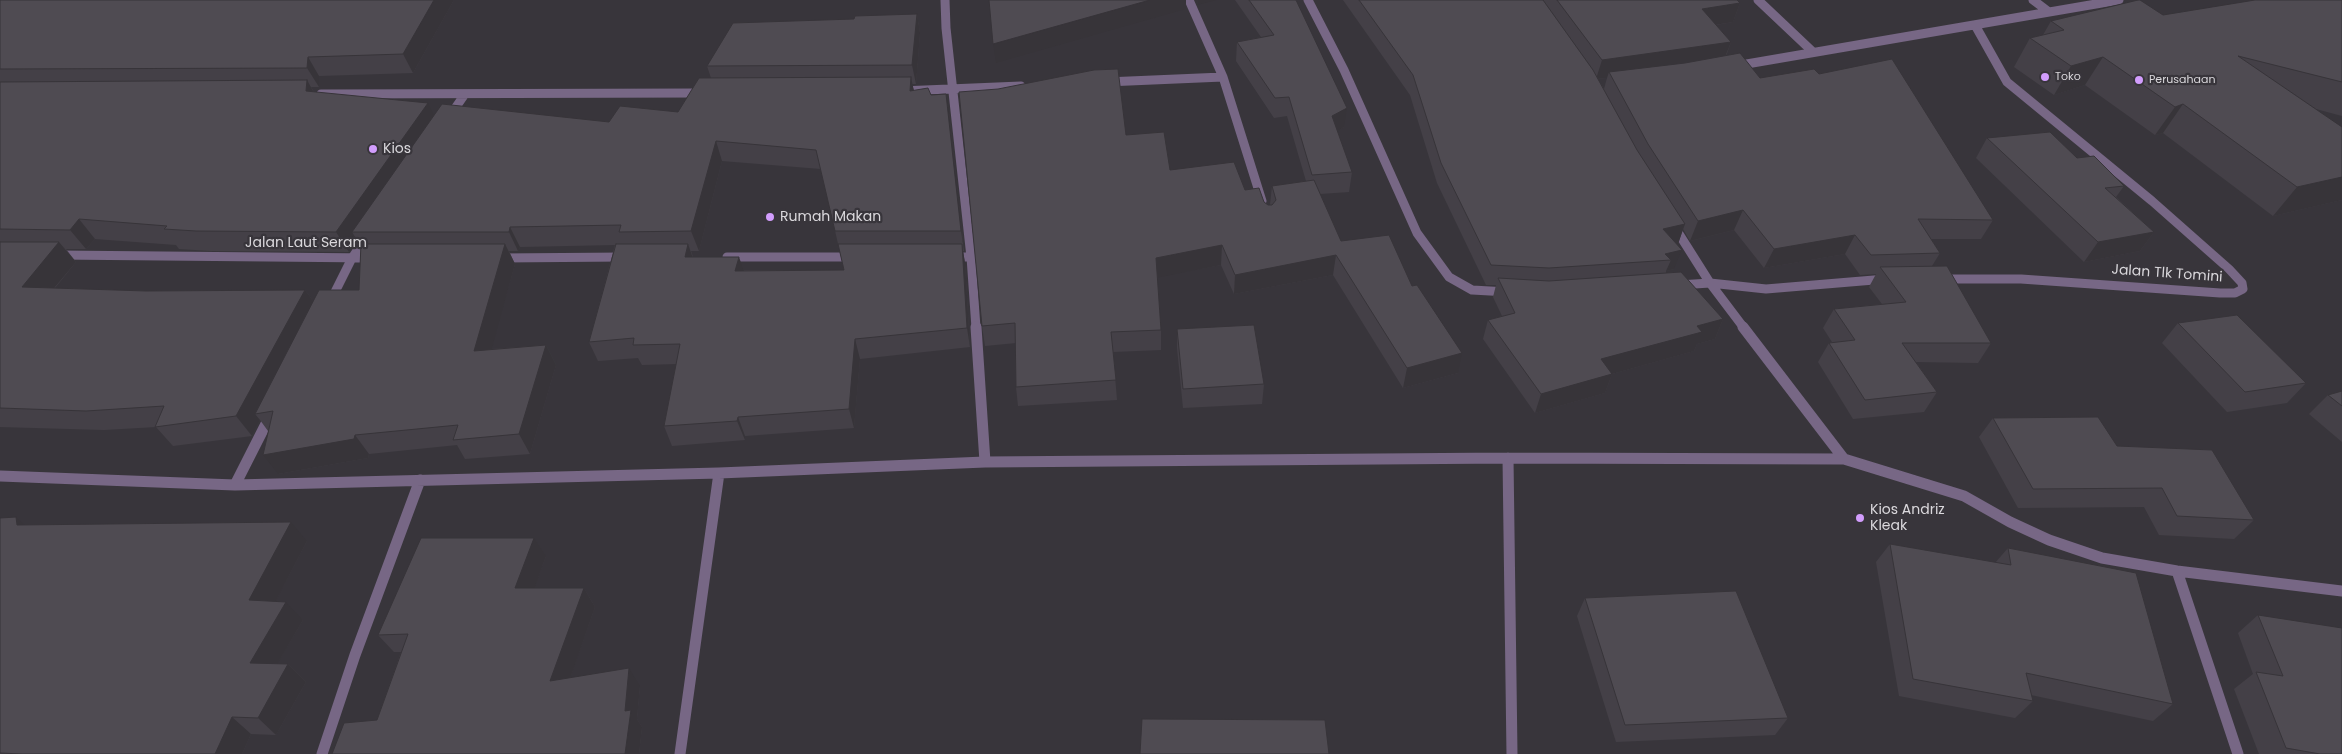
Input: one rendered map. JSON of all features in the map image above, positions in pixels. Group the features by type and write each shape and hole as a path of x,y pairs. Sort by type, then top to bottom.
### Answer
{"street":[{"path":"945,0 946,28 971,257 985,462"},
{"path":"1189,0 1224,77 1265,210"},
{"path":"1308,0 1344,70 1416,232 1449,277 1472,290 1516,292"},
{"path":"1758,0 1814,52"},
{"path":"2033,0 2049,12"},
{"path":"1726,67 2119,0"},
{"name":"Jalan Tlk Tomini","path":"1934,279 2021,279 2220,293 2235,293 2243,289 2242,283 2208,250 2007,82 1975,25"},
{"path":"1094,83 1224,77"},
{"path":"895,91 1034,86"},
{"path":"307,94 709,93"},
{"path":"442,126 465,94"},
{"path":"1668,216 1710,282 1844,459"},
{"path":"326,310 352,258 375,225"},
{"name":"Jalan Laut Seram","path":"49,255 382,258"},
{"path":"722,257 861,257"},
{"path":"941,257 971,257"},
{"path":"492,258 632,258"},
{"path":"1671,285 1710,282 1766,289 1895,279"},
{"path":"235,485 276,405"},
{"path":"1508,458 1512,754"},
{"path":"0,476 235,485 719,473 985,462 1508,458 1844,459 1964,496 2010,522 2041,536 2102,558 2176,571 2342,591"},
{"path":"680,754 719,473"},
{"path":"322,754 355,655 420,480"},
{"path":"2176,571 2238,754"}],"building":[{"path":"0,0 434,0 403,54 308,57 307,68 0,69"},
{"path":"989,0 1150,0 993,44"},
{"path":"1249,0 1296,0 1347,108 1332,116 1352,172 1312,175 1289,97 1275,98 1237,42 1274,35"},
{"path":"1359,0 1543,0 1593,70 1637,150 1685,224 1663,229 1682,250 1665,254 1671,260 1549,268 1491,265 1441,163 1413,75"},
{"path":"1557,0 1737,0 1740,3 1702,9 1731,42 1602,60"},
{"path":"2138,0 2163,15 2255,0 2342,0 2342,82 2238,56 2342,127 2342,177 2297,187 2183,104 2175,107 2103,57 2071,66 2030,38 2064,30 2051,21"},
{"path":"917,14 912,65 707,66 733,23 854,19 855,16"},
{"path":"1740,53 1760,78 1814,69 1819,74 1892,59 1993,220 1918,219 1940,253 1871,255 1855,235 1774,249 1743,210 1698,221 1648,144 1609,72 1685,63"},
{"path":"1118,69 1126,135 1164,132 1170,170 1234,162 1245,190 1259,188 1264,202 1268,205 1272,205 1276,200 1272,186 1314,180 1341,241 1389,235 1412,286 1417,285 1462,353 1407,368 1336,255 1235,275 1222,245 1156,258 1161,330 1111,332 1116,380 1016,387 1015,323 982,326 959,92 998,89 1094,70"},
{"path":"911,77 910,91 928,88 931,95 946,94 961,231 835,231 816,150 716,141 691,231 619,232 621,225 510,227 509,232 352,232 442,104 609,122 620,106 678,112 699,78"},
{"path":"307,80 306,91 428,103 336,232 196,231 164,229 167,226 79,219 70,230 0,229 0,82"},
{"path":"2050,132 2077,158 2094,156 2124,186 2105,188 2154,232 2098,242 1987,138"},
{"path":"0,242 59,242 22,287 146,291 305,290 236,416 155,427 164,406 86,411 0,408"},
{"path":"361,244 505,244 474,351 546,345 519,434 453,440 458,425 355,435 354,439 263,455 273,411 255,414 319,290 359,290"},
{"path":"616,244 688,244 685,257 739,257 735,271 844,270 838,244 962,244 967,328 855,339 849,409 738,417 737,421 664,426 680,344 633,345 634,338 589,342"},
{"path":"1947,266 1991,343 1902,343 1937,392 1865,400 1829,343 1855,340 1834,309 1906,302 1880,267"},
{"path":"1681,272 1723,319 1697,326 1702,332 1601,359 1612,374 1541,394 1488,320 1515,313 1498,278 1549,281"},
{"path":"2237,315 2306,383 2245,392 2178,323"},
{"path":"1254,325 1264,384 1183,389 1177,329"},
{"path":"2342,391 2342,406 2328,395"},
{"path":"2098,417 2117,446 2212,450 2254,520 2177,516 2162,488 2033,489 1993,418"},
{"path":"16,517 17,525 291,522 249,600 286,602 250,663 288,664 258,718 232,717 215,754 0,753 0,518"},
{"path":"421,538 534,538 515,588 584,588 550,681 629,668 625,711 631,710 625,754 332,754 344,723 377,720 408,634 378,635"},
{"path":"1890,544 2011,565 2008,548 2136,573 2173,704 2026,673 2033,701 1913,679"},
{"path":"1736,591 1788,718 1625,725 1585,598"},
{"path":"2258,615 2342,628 2342,754 2320,754 2286,748 2256,672 2283,676"},
{"path":"1142,719 1325,720 1329,754 1140,754"}],"place":[{"name":"Toko","path":"2045,77"},
{"name":"Perusahaan","path":"2139,80"},
{"name":"Kios","path":"373,149"},
{"name":"Rumah Makan","path":"770,217"},
{"name":"Kios Andriz Kleak","path":"1860,518"}]}
